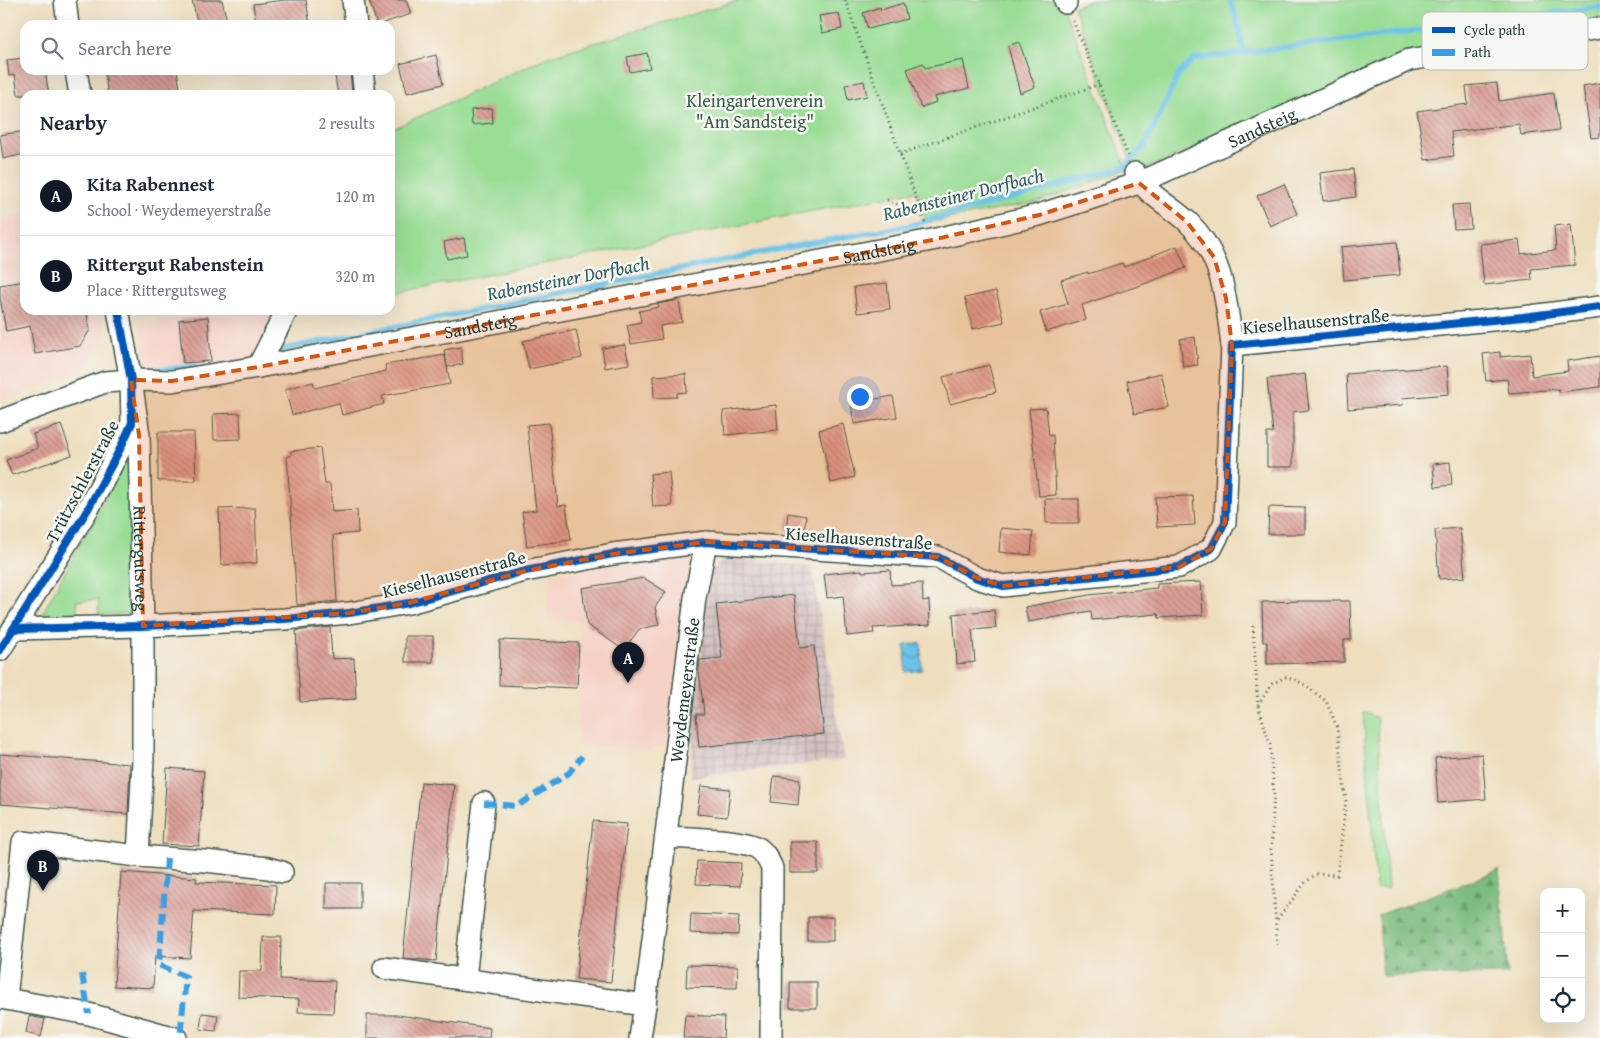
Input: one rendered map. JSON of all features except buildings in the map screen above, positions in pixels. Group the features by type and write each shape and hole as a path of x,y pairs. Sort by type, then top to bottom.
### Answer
{"street":[{"path":"65,0 67,20"},
{"path":"353,0 355,20"},
{"name":"Sandsteig","path":"0,421 105,382 131,380 172,381 258,367 932,240 1039,215 1137,178 1409,60 1422,58"},
{"path":"77,75 79,90"},
{"path":"363,75 364,90"},
{"name":"Kieselhausenstraße","path":"13,629 143,626 285,619 349,613 409,603 524,571 613,554 706,542 938,557 977,578 1003,586 1179,567 1211,549 1226,522 1232,345 1226,298 1214,257 1202,238 1187,222 1137,178"},
{"name":"Kieselhausenstraße","path":"1232,345 1523,317 1600,307"},
{"name":"Trützschlerstraße","path":"0,650 88,509 132,423 131,380 119,315"},
{"path":"258,367 284,315"},
{"name":"Rittergutsweg","path":"131,380 139,435 143,626 144,760 138,856"},
{"name":"Weydemeyerstraße","path":"640,1038 695,598 706,542"},
{"path":"465,979 484,803"},
{"path":"666,837 738,842 755,846 767,856 772,868 771,1038"},
{"path":"176,1038 89,1014 3,998 23,842 138,856 268,868 282,872"},
{"path":"384,968 645,1005"}],"path":[{"path":"845,0 922,214 887,200"},
{"path":"1066,2 1126,152"},
{"path":"900,154 1100,84"},
{"path":"1253,626 1258,705 1270,745 1274,792 1271,848 1278,945"},
{"path":"1258,705 1272,684 1286,677 1302,684 1326,701 1337,727 1346,802 1338,875 1316,874 1305,883 1276,921"}],"highlighted area":[{"path":"1139,183 1187,222 1214,257 1226,298 1232,345 1225,522 1211,549 1179,567 1003,586 977,578 938,557 706,542 613,554 525,571 409,603 349,613 143,626 139,435 131,380 172,381 258,367 932,240 1039,215"}],"shaded area":[{"path":"20,215 20,315 103,315 106,331 85,370 0,402 0,219"},
{"path":"209,315 274,315 253,362 179,375 147,368 139,322"},
{"path":"683,552 691,560 669,744 649,750 577,745 581,621 546,619 551,575"},
{"path":"727,556 812,567 844,760 690,777 709,573"}],"green space":[{"name":"Kleingartenverein \"Am Sandsteig\"","path":"740,0 1061,0 1127,170 1037,202 927,223 916,191 395,293 395,128 547,57"},
{"path":"1092,0 1600,0 1600,23 1588,25 1588,12 1422,12 1422,56 1400,60 1135,173 1074,7"},
{"path":"131,452 134,613 99,615 98,600 77,601 77,615 41,616"},
{"path":"1363,711 1377,718 1388,888 1376,889"},
{"path":"1499,870 1508,974 1382,976 1379,915"}],"water":[{"path":"921,643 922,670 906,672 905,645"}],"waterway":[{"path":"1230,0 1244,53"},
{"name":"Rabensteiner Dorfbach","path":"1561,12 1600,7"},
{"name":"Rabensteiner Dorfbach","path":"279,350 785,248 911,225 1123,168 1144,147 1180,72 1195,59 1422,30"},
{"name":"Rabensteiner Dorfbach","path":"149,370 195,367"}],"marked path":[{"path":"484,803 517,806 569,773 582,756"},
{"path":"167,858 159,965 186,977 180,1038"},
{"path":"82,974 89,1014"}],"cycle path":[{"path":"13,629 143,626 285,619 349,613 409,603 525,571 613,554 706,542 938,557 977,578 1003,586 1179,567 1211,549 1225,522 1232,345 1523,317 1600,307"},
{"path":"0,650 88,509 132,423 131,380 119,315"}],"place":[{"name":"Kita Rabennest","path":"628,683"},
{"name":"Rittergut Rabenstein","path":"43,891"}]}
